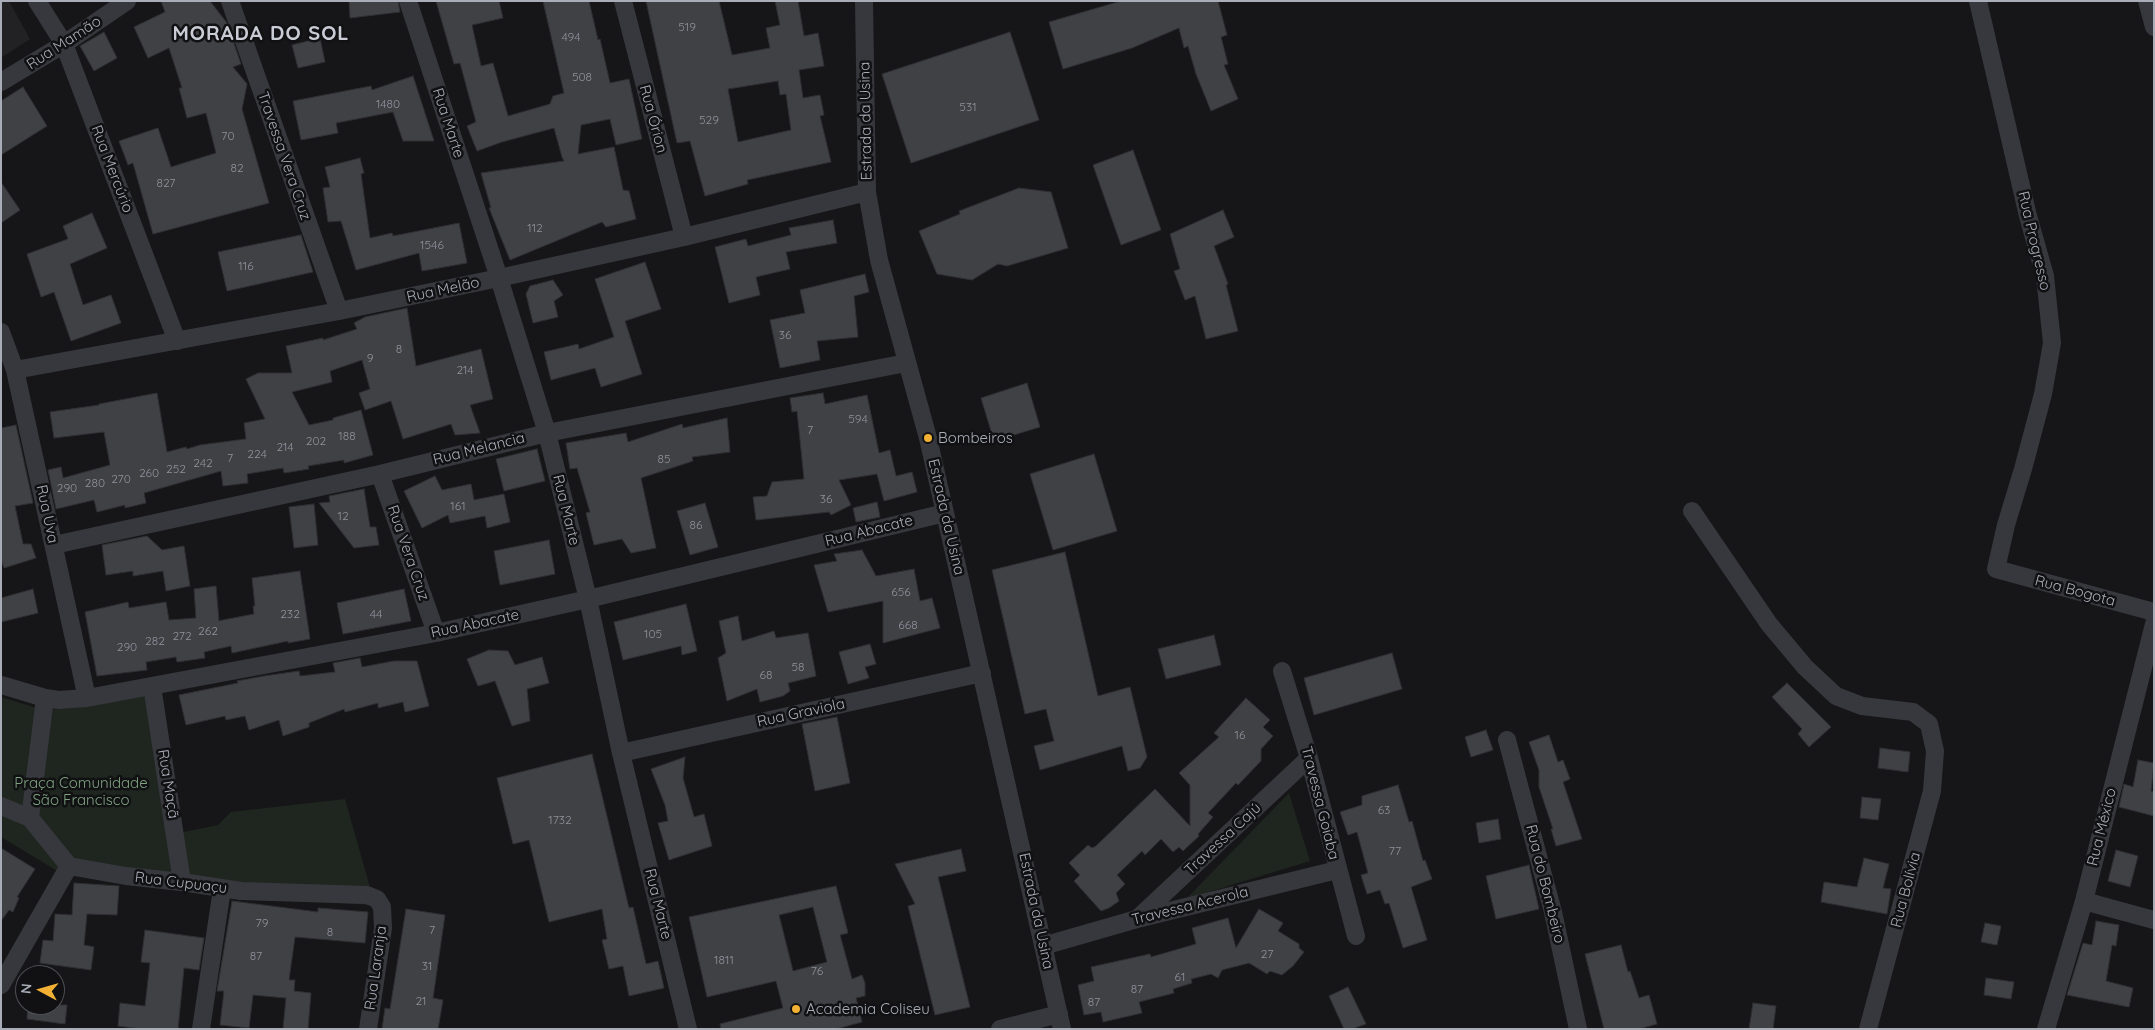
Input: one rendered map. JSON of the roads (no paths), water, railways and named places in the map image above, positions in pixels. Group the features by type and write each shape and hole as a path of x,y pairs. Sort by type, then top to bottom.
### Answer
{"street":[{"name":"Rua Mercúrio","path":"37,1 64,44 177,341"},
{"name":"Rua Mamão","path":"1,82 64,44 127,1"},
{"name":"Travessa Vera Cruz","path":"230,1 338,311"},
{"name":"Rua Marte","path":"408,1 500,278 547,433 588,599 621,753 688,1029"},
{"name":"Rua Órion","path":"623,1 684,237"},
{"name":"Estrada da Usina","path":"864,1 867,192 880,260 906,363 928,438 1060,1021"},
{"name":"Rua Progresso","path":"1978,1 2028,216 2045,276 2052,343 2043,394 2024,469 2006,525 1996,569"},
{"path":"2147,1 2154,27"},
{"name":"Rua Melão","path":"15,370 338,311 500,278 684,237 867,192"},
{"name":"Rua Uva","path":"1,332 15,370 87,698"},
{"name":"Rua Melancia","path":"54,545 380,474 547,433 906,363"},
{"name":"Rua Vera Cruz","path":"380,474 436,633"},
{"name":"Rua Bolívia","path":"1692,511 1769,624 1805,667 1836,696 1862,706 1913,712 1928,724 1936,750 1932,791 1868,1029"},
{"name":"Rua Abacate","path":"1,685 45,698 59,700 87,698 436,633 588,599 945,513"},
{"name":"Rua Bogota","path":"1996,569 2154,612"},
{"name":"Rua México","path":"2046,1029 2084,901 2154,624"},
{"name":"Travessa Goiaba","path":"1282,671 1309,758 1337,870 1356,936"},
{"name":"Rua Graviola","path":"621,753 982,673"},
{"name":"Rua Maçã","path":"152,686 182,882"},
{"path":"30,818 45,698"},
{"name":"Rua do Bombeiro","path":"1507,740 1554,912 1578,1029"},
{"name":"Travessa Cajú","path":"1137,919 1309,758"},
{"path":"1,806 30,818 69,866 1,985"},
{"name":"Rua Cupuaçu","path":"69,866 126,876 241,891 367,895 377,899 382,907"},
{"name":"Travessa Acerola","path":"1043,946 1137,919 1337,870"},
{"path":"201,1029 222,889"},
{"path":"2084,901 2154,920"},
{"name":"Rua Laranja","path":"368,1029 382,928 382,907"},
{"path":"1000,1029 1060,1021"}],"place":[{"name":"Bombeiros","path":"928,438"},
{"name":"Academia Coliseu","path":"796,1009"}],"district":[{"name":"MORADA DO SOL","path":"261,34"}],"park label":[{"name":"Praça Comunidade São Francisco","path":"81,792"}]}
